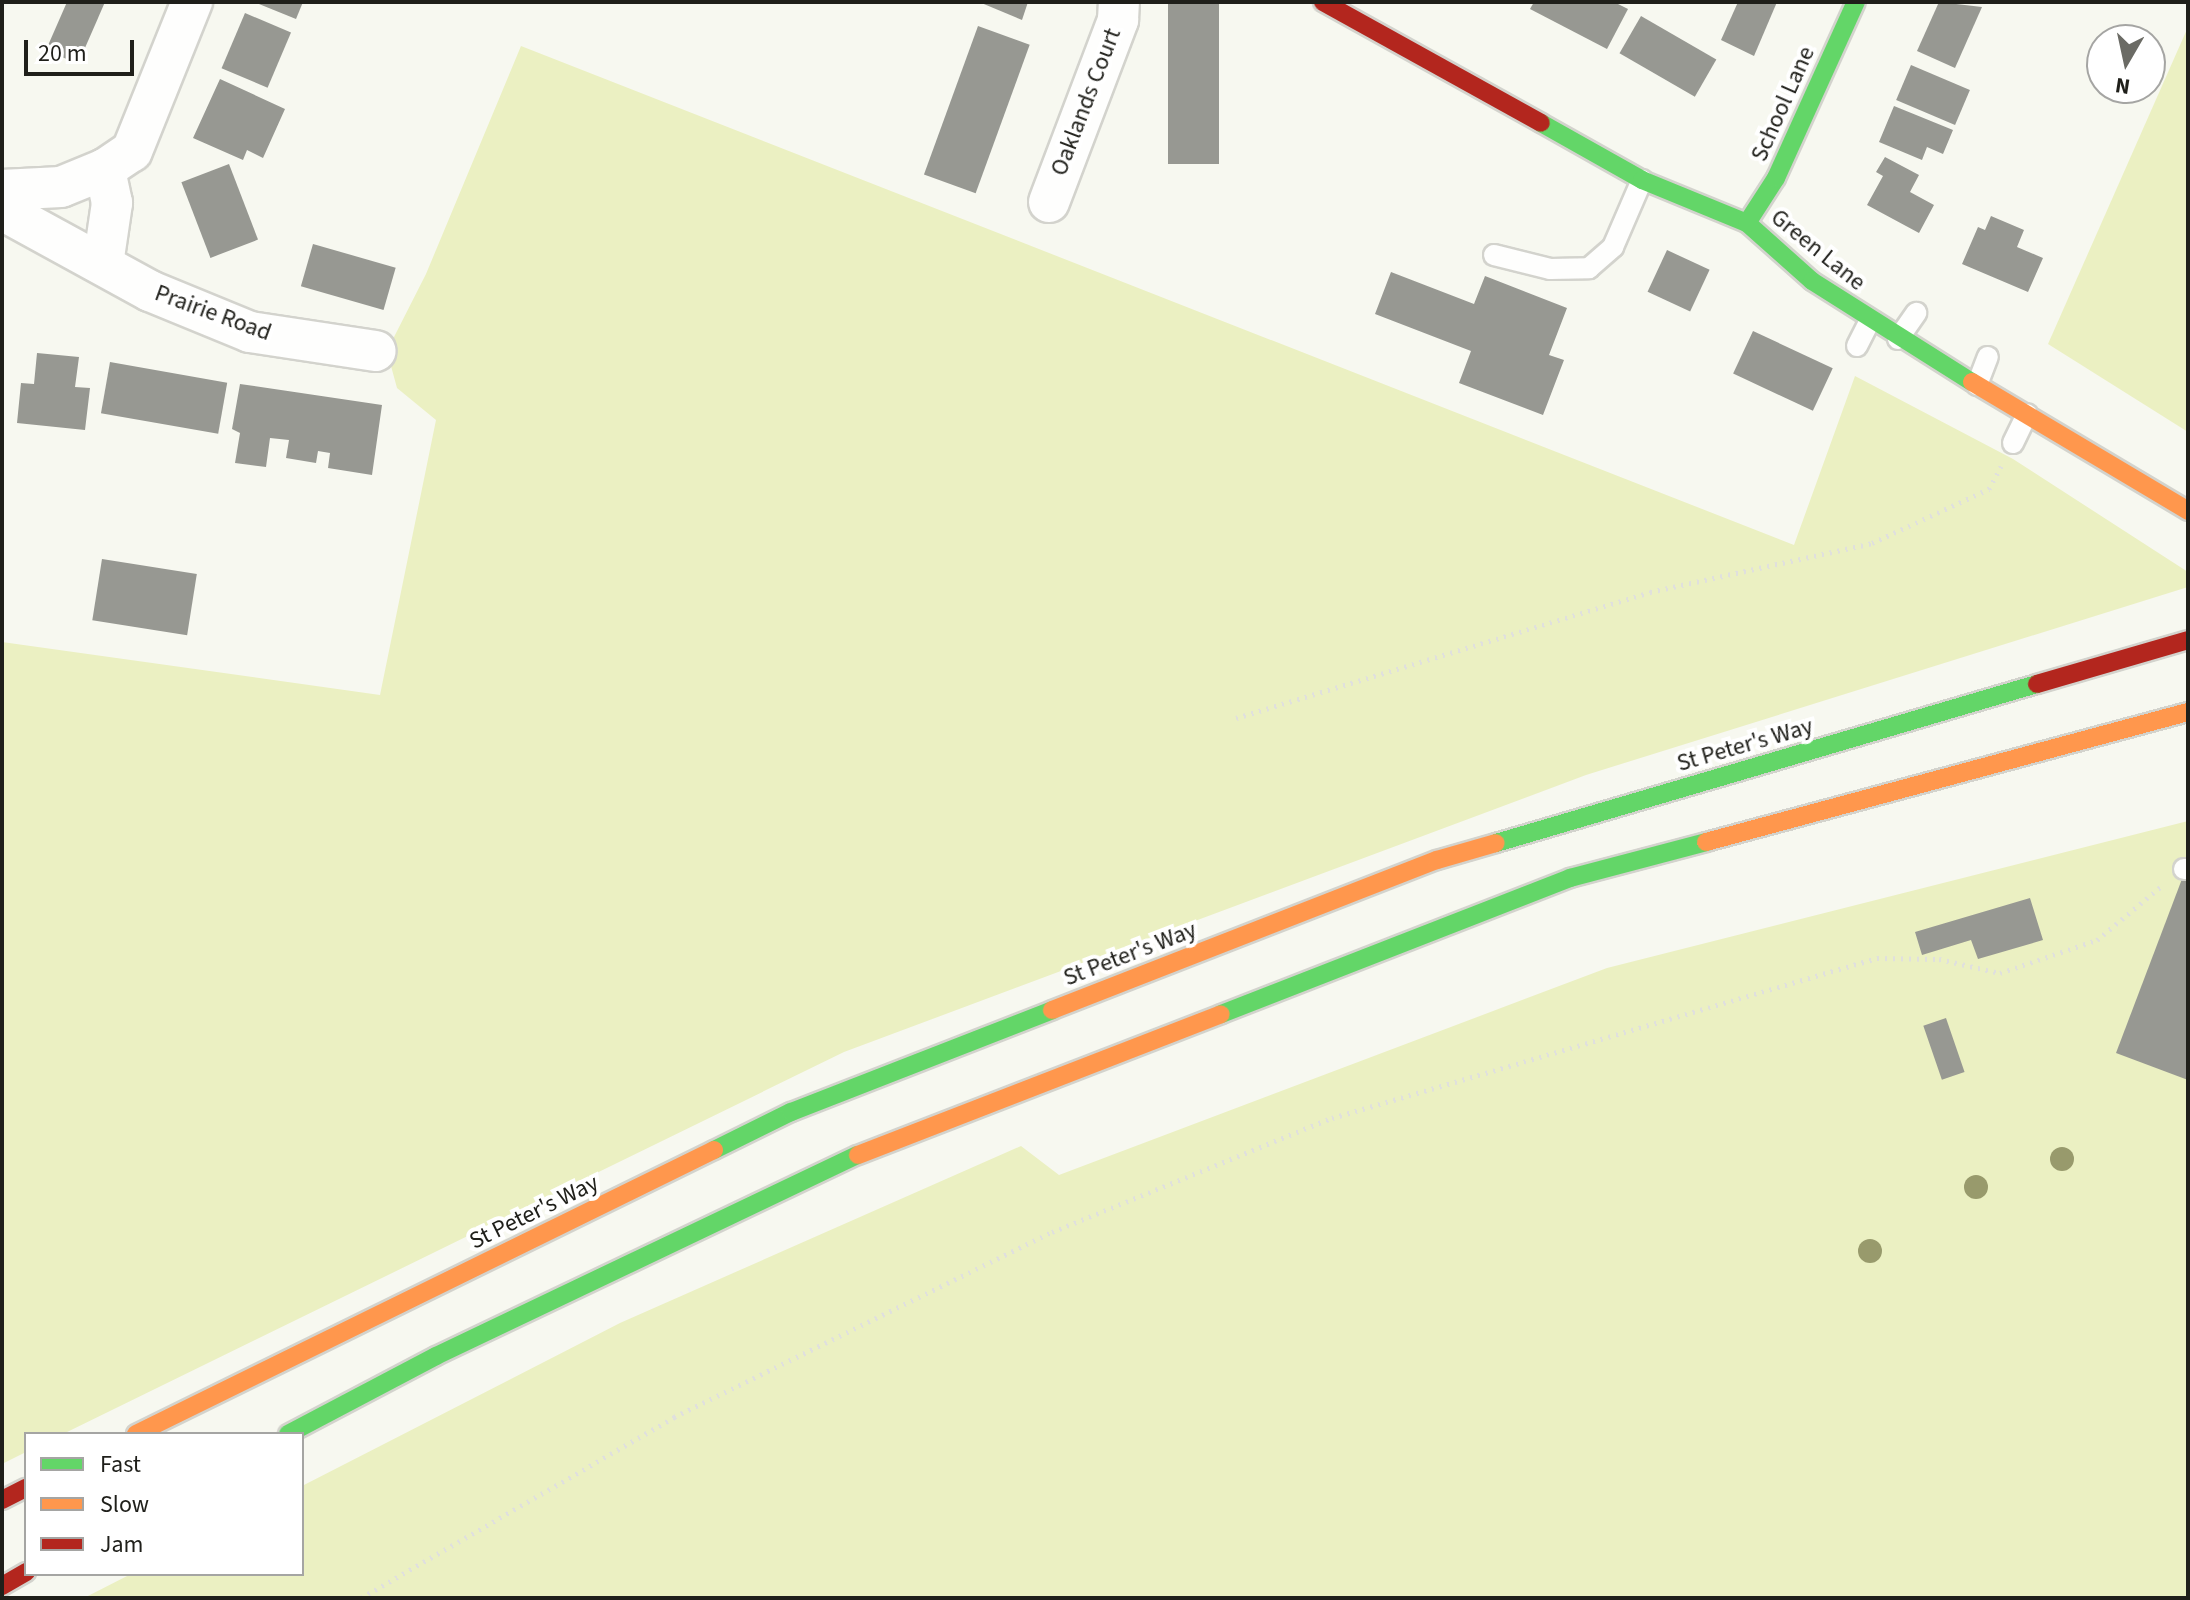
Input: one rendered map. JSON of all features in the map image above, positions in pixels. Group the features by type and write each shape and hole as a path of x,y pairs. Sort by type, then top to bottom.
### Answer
{"main road":[{"name":"Green Lane","path":"1323,2 1642,180 1711,212 1747,223 1812,281 1870,321 2188,511"},
{"name":"School Lane","path":"1747,223 1776,178 1856,2"},
{"name":"St Peter's Way","path":"140,1432 791,1112 1423,866 2186,640"},
{"path":"292,1432 436,1356 828,1167 1570,878 2188,712"},
{"path":"2,1500 24,1489"},
{"path":"2,1586 24,1573"}],"street":[{"path":"2,190 61,187 105,169 132,151 192,2"},
{"name":"Oaklands Court","path":"1049,202 1118,20 1119,2"},
{"path":"103,264 112,203 105,169"},
{"name":"Prairie Road","path":"2,210 150,291 250,332 376,351"}],"lane":[{"path":"1494,255 1550,269 1589,268 1613,247 1642,180"},
{"path":"1898,339 1916,313"},
{"path":"1857,346 1870,321"},
{"path":"1977,385 1988,357"},
{"path":"2013,443 2027,414"}],"path":[{"path":"1236,718 1650,592 1872,543 1989,489 2013,443"},
{"path":"361,1598 688,1410 1052,1232 1332,1118 1877,958 1939,959 2000,973 2097,940 2186,869"}],"green space":[{"path":"2188,27 2188,432 2048,344 2154,104 2166,104 2166,77"},
{"path":"521,46 1794,545 1855,376 2013,459 2188,572 2188,587 1586,775 844,1052 67,1432 24,1432 24,1453 2,1464 2,642 380,695 436,420 397,388 391,366 393,339 426,274"},
{"path":"2188,821 2188,1598 84,1598 127,1576 304,1576 304,1485 620,1323 1021,1146 1059,1175 1607,968"}],"building":[{"path":"67,2 105,2 78,64 46,50"},
{"path":"254,2 303,2 296,19"},
{"path":"979,2 1028,2 1022,20"},
{"path":"1168,2 1219,2 1219,164 1168,164"},
{"path":"1534,2 1614,2 1628,9 1607,49 1530,9"},
{"path":"1738,2 1777,2 1754,56 1721,40"},
{"path":"1939,2 1982,7 1955,68 1917,51"},
{"path":"245,13 291,33 268,88 222,68"},
{"path":"1641,16 1716,60 1695,97 1620,53"},
{"path":"978,26 1030,45 976,193 924,174"},
{"path":"1911,65 1970,90 1955,125 1896,100"},
{"path":"220,79 285,109 263,158 247,150 243,160 193,138"},
{"path":"1894,106 1953,130 1943,154 1927,147 1922,160 1879,142"},
{"path":"1885,157 1919,175 1910,192 1934,205 1919,233 1867,205 1883,176 1876,172"},
{"path":"229,164 258,240 210,258 181,182"},
{"path":"1991,216 2024,230 2017,247 2043,258 2028,292 1962,264 1978,227 1985,230"},
{"path":"313,244 396,268 384,310 301,286"},
{"path":"1667,250 1710,270 1690,312 1648,292"},
{"path":"1391,272 1474,304 1485,276 1567,308 1549,355 1564,360 1543,415 1459,383 1471,351 1375,314"},
{"path":"1753,331 1833,368 1813,411 1733,374"},
{"path":"37,353 79,357 75,387 90,388 85,430 17,423 21,383 34,384"},
{"path":"110,362 227,383 218,434 101,413"},
{"path":"240,384 382,405 372,475 328,468 330,453 318,451 316,463 286,458 289,440 270,438 266,467 235,463 240,433 232,429"},
{"path":"102,559 197,574 187,635 92,620"},
{"path":"2185,871 2188,872 2188,1080 2116,1053"},
{"path":"2030,898 2043,940 1978,959 1971,940 1922,955 1915,932"},
{"path":"1946,1018 1965,1072 1942,1080 1923,1026"}],"traffic: fast":[{"path":"1747,223 1776,178 1856,2"},
{"path":"1541,123 1642,180 1747,223 1812,281 1972,382"},
{"path":"1496,843 2037,684"},
{"path":"1221,1014 1570,878 1706,842"},
{"path":"714,1150 791,1112 1052,1010"},
{"path":"292,1432 436,1356 858,1155"}],"traffic: slow":[{"path":"1972,382 2188,511"},
{"path":"1706,842 2188,712"},
{"path":"1052,1010 1437,860 1496,843"},
{"path":"858,1155 1221,1014"},
{"path":"140,1432 714,1150"}],"traffic: jam":[{"path":"1323,2 1541,123"},
{"path":"2037,684 2188,640"},
{"path":"2,1500 24,1489"},
{"path":"2,1586 24,1573"}]}
